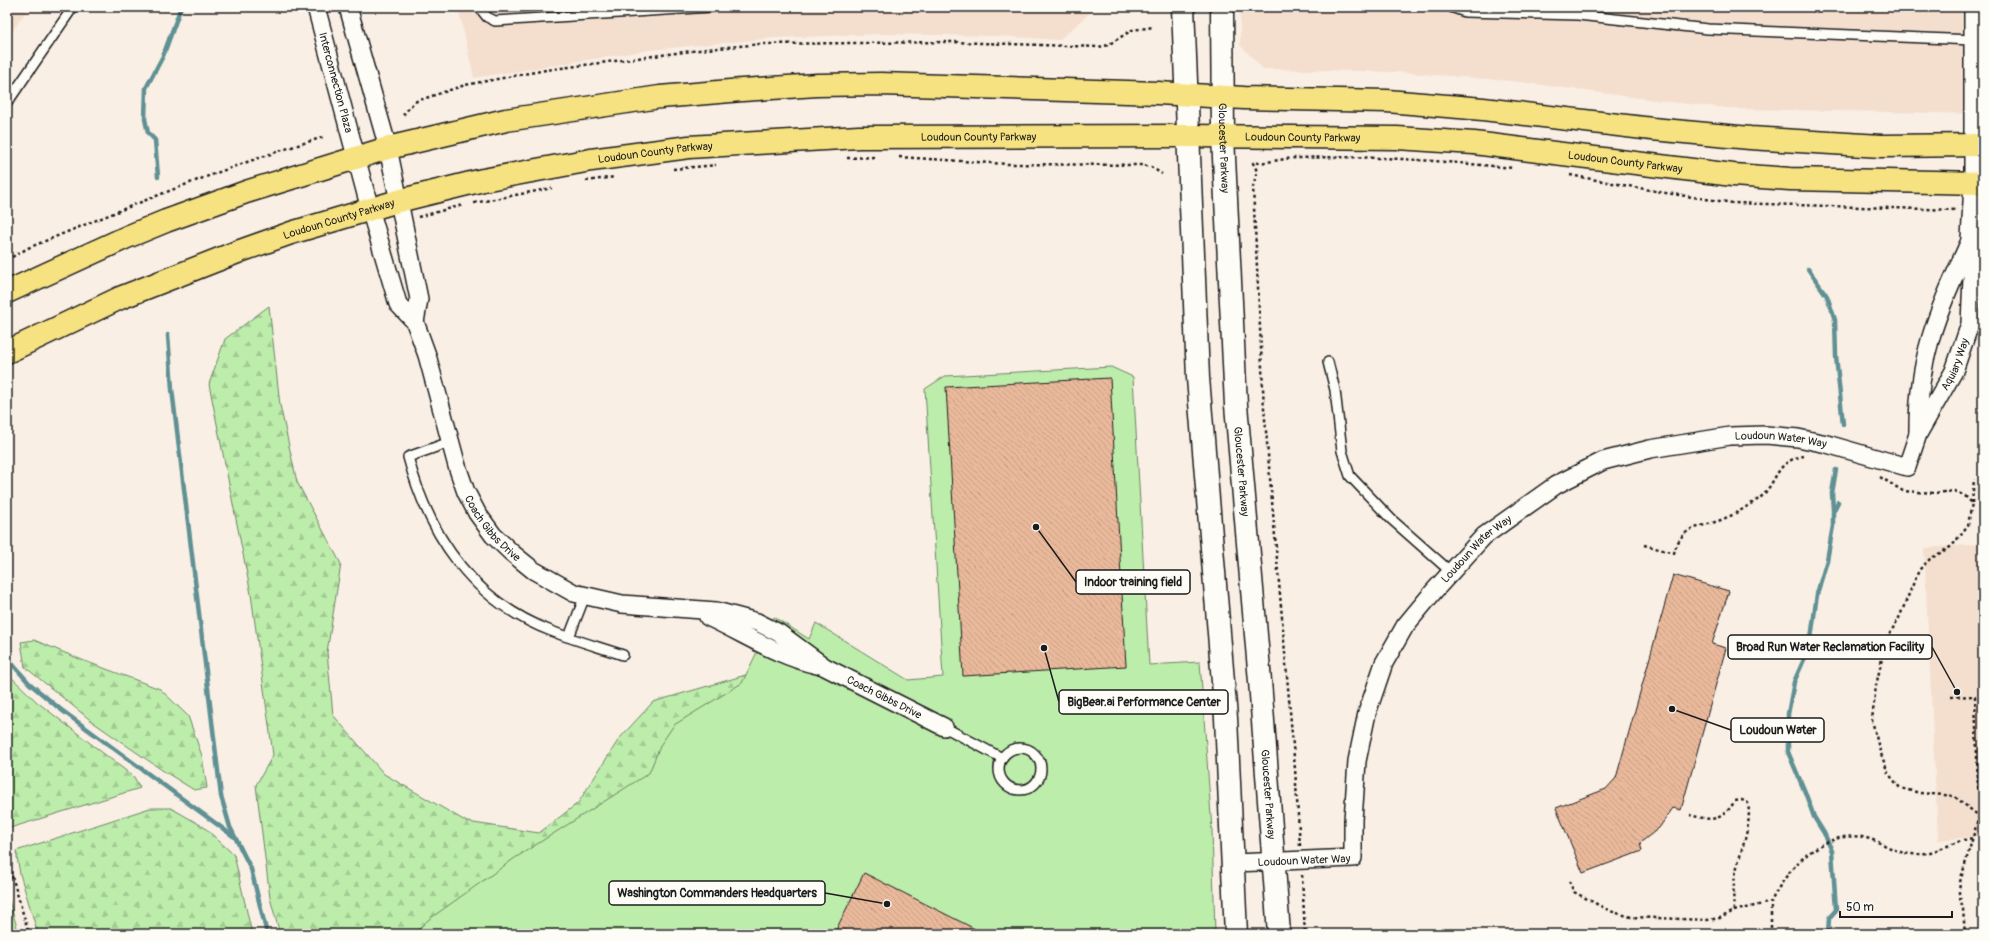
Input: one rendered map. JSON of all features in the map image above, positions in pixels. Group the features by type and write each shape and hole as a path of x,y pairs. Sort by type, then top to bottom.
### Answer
{"main road":[{"path":"1183,7 1187,136 1198,378 1226,718 1234,863 1236,934"},
{"name":"Gloucester Parkway","path":"1222,7 1223,137 1236,404 1275,860 1279,934"},
{"path":"7,292 113,243 166,221 246,192 388,148 506,120 660,97 742,90 817,85 896,84 1158,93 1186,96 1387,101 1439,105 1750,138 1881,146 1978,145"},
{"name":"Loudoun County Parkway","path":"7,352 120,298 240,250 370,209 400,211 483,180 590,160 689,147 859,137 1187,136 1397,138 1571,154 1733,175 1790,179 1978,183"}],"street":[{"name":"Interconnection Plaza","path":"316,7 357,157"},
{"path":"348,7 388,148"},
{"name":"Aquiary Way","path":"1907,467 1918,434 1954,371 1970,324 1972,277 1970,239 1972,210 1978,183 1973,7"},
{"name":"Coach Gibbs Drive","path":"388,148 419,299 415,322"},
{"name":"Coach Gibbs Drive","path":"357,157 370,209 398,304 415,322 427,356 450,442 466,492 477,513 493,534 512,553 533,570 552,582 585,596 622,604 690,609 724,624 774,652 798,661 825,667 944,727"},
{"name":"Aquiary Way","path":"1918,434 1918,404 1922,368 1928,341 1944,298 1970,239"},
{"name":"Loudoun Water Way","path":"1234,863 1275,860 1353,858 1353,820 1357,761 1367,713 1382,670 1405,626 1484,536 1556,485 1603,461 1650,449 1730,436 1766,435 1798,438 1827,444 1907,467"}],"lane":[{"path":"7,103 73,7"},
{"path":"479,7 487,17 495,21 712,7"},
{"path":"1451,7 1465,12 1566,11 1594,16 1708,29 1973,40"},
{"path":"1328,362 1335,390 1342,451 1350,476 1391,519 1451,572"},
{"path":"450,442 408,458 415,484 432,522 450,553 470,578 492,598 514,613 550,631 623,655"},
{"path":"569,637 585,596"},
{"path":"944,727 1002,758"},
{"path":"1013,749 1028,749 1035,754 1040,760 1042,769 1040,777 1034,786 1027,789 1016,790 1010,788 1002,781 999,765 1002,758 1013,749"}],"path":[{"path":"403,115 414,102 465,85 554,69 707,49 761,44 952,42 1099,47 1108,45 1132,30 1154,28"},
{"path":"7,260 28,248 198,179 275,152 324,137"},
{"path":"894,156 1007,164 1141,166 1151,167 1162,174"},
{"path":"840,158 878,157"},
{"path":"1305,934 1295,770 1264,408 1253,187 1257,171 1253,163 1268,163 1297,158 1385,158 1443,161 1521,169"},
{"path":"670,169 721,165"},
{"path":"1568,174 1666,193 1733,202 1972,210"},
{"path":"582,182 619,176"},
{"path":"473,203 559,186"},
{"path":"400,211 466,205"},
{"path":"1644,545 1674,553 1678,540 1694,527 1717,522 1743,509 1762,496 1782,467 1793,458 1812,457"},
{"path":"1879,476 1903,491 1935,494 1954,491 1965,496 1972,503"},
{"path":"1974,479 1968,525 1952,546 1930,559 1919,570 1899,618 1886,640 1876,686 1872,720 1879,748 1888,773 1900,788 1920,793 1954,796 1979,816"},
{"path":"1951,697 1975,696 1978,786 1981,799 1979,816 1958,894 1963,909 1965,934"},
{"path":"1690,816 1707,819 1718,818 1728,812 1735,801 1742,800 1748,803 1749,812 1745,837 1736,871 1733,892 1734,912"},
{"path":"1771,934 1771,902 1785,877 1805,856 1825,843 1849,837 1862,838 1899,852 1912,854 1927,853 1959,840 1973,838"},
{"path":"7,859 29,934"},
{"path":"1568,881 1574,892 1610,911 1631,917 1707,920 1720,918 1734,912 1771,902"}],"shaded area":[{"path":"7,7 29,7 7,39"},
{"path":"458,7 1097,7 1059,40 993,36 882,34 775,38 650,50 474,78"},
{"path":"1240,7 1983,7 1983,114 1737,109 1669,102 1511,81 1397,72 1263,69 1240,45"},
{"path":"1983,544 1983,836 1938,840 1924,548"}],"green space":[{"path":"269,306 280,405 297,482 341,564 327,652 333,715 384,774 467,822 539,833 578,803 619,739 653,702 756,672 637,934 280,934 270,898 256,785 273,755 251,594 209,384 225,339"},
{"path":"1111,367 1133,377 1149,665 1200,662 1212,830 1215,934 414,934 428,920 515,858 649,773 661,744 674,725 742,683 774,617 809,639 816,623 908,680 943,677 925,389 945,376"},
{"path":"34,640 82,660 160,689 188,716 202,756 207,788 194,790 162,770 94,723 25,667 21,642"},
{"path":"7,673 37,702 134,777 140,788 10,828 7,819"},
{"path":"150,808 171,808 204,827 234,855 252,934 38,934 20,874 16,851"},
{"path":"7,894 19,934 7,934"}],"building":[{"path":"1110,378 1126,666 963,676 946,387"},
{"path":"1673,575 1729,591 1712,644 1726,648 1681,810 1673,808 1659,828 1640,843 1642,851 1583,873 1556,808 1606,789 1616,778"},
{"path":"864,873 985,934 834,934"}],"waterway":[{"path":"158,177 155,140 148,133 145,119 146,88 163,56 181,7"},
{"path":"1808,269 1827,296 1835,320 1836,356 1843,424"},
{"path":"168,335 172,389 221,796 230,827 251,869 267,934"},
{"path":"1833,510 1832,493 1836,470"},
{"path":"1828,934 1829,918 1836,910 1832,851 1824,833 1814,817 1788,752 1788,714 1794,682 1810,646 1817,594 1827,560 1833,526 1833,512 1838,502"},
{"path":"7,658 29,683 60,709 233,836"}],"place":[{"name":"Indoor training field","path":"1036,527"},
{"name":"BigBear.ai Performance Center","path":"1044,648"},
{"name":"Broad Run Water Reclamation Facility","path":"1957,692"},
{"name":"Loudoun Water","path":"1672,709"},
{"name":"Washington Commanders Headquarters","path":"887,904"}]}
